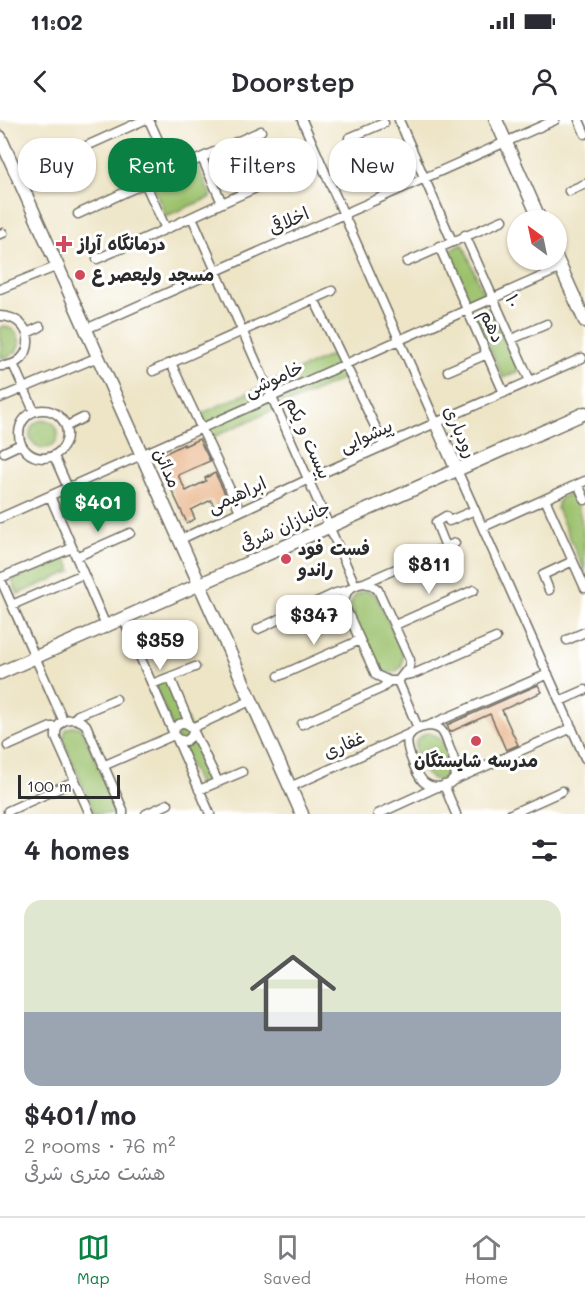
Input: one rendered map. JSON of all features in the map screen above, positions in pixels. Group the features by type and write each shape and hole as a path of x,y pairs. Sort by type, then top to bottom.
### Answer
{"main road":[{"path":"496,120 536,210"},
{"name":"مدائن","path":"0,137 18,177"},
{"name":"مدائن","path":"25,192 300,814"},
{"path":"562,270 584,314"},
{"name":"جانبازان شرقی","path":"0,673 585,413"},
{"name":"رودباری","path":"436,423 457,470"}],"street":[{"path":"96,142 144,120"},
{"path":"149,120 157,138"},
{"name":"رودباری","path":"302,120 436,423"},
{"path":"399,120 452,241"},
{"name":"اخلاقی","path":"86,329 555,120"},
{"path":"579,120 585,134"},
{"path":"349,138 385,121"},
{"path":"197,160 261,131"},
{"path":"202,158 222,203"},
{"path":"569,191 585,184"},
{"path":"78,214 126,192"},
{"path":"149,192 166,229"},
{"path":"97,259 247,192"},
{"name":"بیست و یکم","path":"192,217 356,586"},
{"path":"407,262 439,246 503,220"},
{"name":"۱۰","path":"465,235 530,381"},
{"name":"دهم","path":"439,246 504,393"},
{"path":"0,289 58,266"},
{"name":"خاموشی","path":"0,518 494,299 546,270"},
{"path":"153,371 332,291"},
{"path":"314,299 384,445"},
{"path":"0,316 9,316 17,320 27,333 27,348 24,355 13,364 0,366"},
{"path":"512,339 547,324"},
{"path":"27,333 40,327"},
{"path":"448,371 487,354"},
{"path":"0,398 98,357"},
{"path":"504,393 582,358"},
{"path":"171,363 240,511"},
{"path":"13,364 34,411"},
{"name":"پیشوایی","path":"309,479 504,393"},
{"path":"42,409 57,413 67,426 67,440 60,452 54,456 39,458 25,450 21,444 19,428 27,415 34,411 42,409"},
{"path":"67,426 83,418"},
{"path":"4,452 21,444"},
{"path":"54,456 68,488"},
{"name":"رودباری","path":"457,470 585,759"},
{"name":"ابراهیمی","path":"179,540 309,479"},
{"path":"483,527 581,483 585,500"},
{"path":"50,496 106,626"},
{"path":"545,500 585,588"},
{"path":"446,547 436,522 475,510"},
{"path":"76,557 130,533"},
{"path":"258,629 455,543"},
{"path":"72,548 0,578 3,591 12,604 35,657 60,724 56,738 90,814"},
{"path":"549,590 543,575 573,561"},
{"path":"12,604 83,574"},
{"path":"302,724 382,688 397,679 409,668 410,660 378,590 372,585 356,586 344,597 344,604 376,675 397,679 496,638"},
{"path":"394,625 474,590"},
{"path":"123,618 210,814"},
{"path":"567,640 585,632"},
{"path":"279,676 360,640"},
{"path":"152,684 195,667"},
{"path":"428,726 435,726 440,730 457,763 457,770 444,784 426,784 420,778 407,750 408,738 414,730 548,674"},
{"path":"170,677 191,728 218,783"},
{"path":"397,679 414,730"},
{"path":"560,701 585,690"},
{"path":"8,746 116,699"},
{"path":"191,728 250,701"},
{"path":"74,719 86,725 123,814"},
{"path":"175,736 174,728 178,724 184,723 191,728"},
{"path":"103,766 175,736 186,741 191,737 191,728"},
{"path":"378,814 572,728"},
{"name":"غفاری","path":"290,787 414,730"},
{"path":"199,790 242,772"},
{"path":"8,811 75,782"},
{"path":"444,784 456,814"},
{"path":"511,814 562,791"},
{"path":"146,814 168,804"}],"green space":[{"path":"197,166 211,197 166,216 156,192 197,192"},
{"path":"463,244 484,295 468,302 447,251"},
{"path":"489,308 519,371 503,378 475,315"},
{"path":"6,326 16,332 20,342 16,352 1,358 0,327"},
{"path":"336,353 347,377 211,438 200,414"},
{"path":"44,420 54,424 58,434 54,444 44,448 34,444 30,434 34,424"},
{"path":"566,495 572,498 577,505 583,527 585,572 557,509 559,500"},
{"path":"66,557 72,571 18,594 12,580"},
{"path":"366,591 376,595 403,654 402,665 394,672 385,672 379,668 352,612 351,603 354,598"},
{"path":"169,679 214,781 200,788 154,685"},
{"path":"74,726 80,728 84,734 116,808 116,814 95,814 63,740 66,729"},
{"path":"426,733 438,737 449,754 450,773 443,779 436,780 429,777 423,771 416,755 417,739"}],"building":[{"path":"199,439 210,461 178,475 186,491 206,481 205,478 215,473 229,502 215,508 211,500 191,510 195,519 187,523 158,457"},
{"path":"538,685 542,692 502,710 518,745 506,750 490,714 450,732 447,725"}],"place":[{"name":"درمانگاه آراز","path":"64,244"},
{"name":"مسجد ولیعصر ع","path":"80,275"},
{"name":"فست فود راندو","path":"286,559"},
{"name":"مدرسه شایستگان","path":"476,741"}]}
